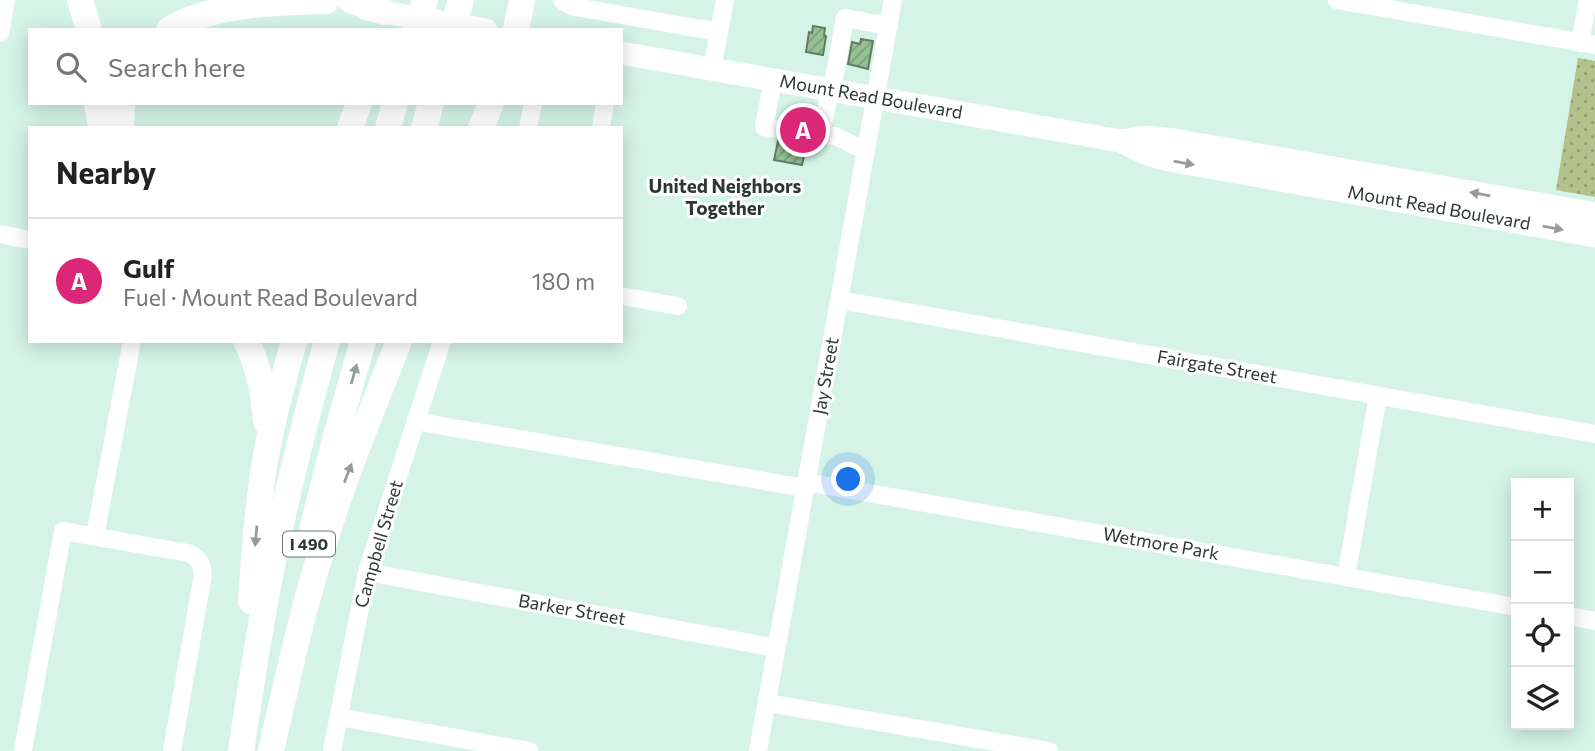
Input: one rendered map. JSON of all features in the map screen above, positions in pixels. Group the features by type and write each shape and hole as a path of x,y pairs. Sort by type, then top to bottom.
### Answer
{"highway":[{"path":"80,0 88,28"},
{"path":"172,28 188,19 216,12 273,3 331,0 386,14"},
{"path":"417,28 425,0"},
{"path":"453,28 461,0"},
{"path":"516,28 522,0"},
{"path":"97,105 101,126"},
{"path":"121,126 122,105"},
{"path":"353,126 359,105"},
{"path":"389,126 394,105"},
{"path":"425,126 430,105"},
{"path":"482,126 490,105"},
{"path":"240,751 266,422 256,363 247,343"},
{"path":"264,468 293,343"},
{"name":"I 490","path":"240,751 262,616 281,524 326,343"},
{"name":"I 490","path":"270,751 305,558 362,343"},
{"path":"270,751 296,642 325,540 345,480 398,343"}],"main road":[{"path":"386,14 474,28"},
{"name":"Mount Read Boulevard","path":"623,53 1121,141 1147,154 1169,160 1595,236"},
{"name":"Mount Read Boulevard","path":"1121,141 1145,137 1174,140 1595,214"}],"street":[{"path":"0,33 6,0"},
{"path":"562,0 575,6 719,32"},
{"path":"712,69 725,0"},
{"name":"Jay Street","path":"758,751 893,0"},
{"path":"1337,0 1588,44 1588,0"},
{"path":"803,133 831,90 845,18 889,26"},
{"path":"773,80 764,127 835,136 866,151"},
{"path":"528,126 533,105"},
{"path":"601,126 605,105"},
{"path":"0,234 28,240"},
{"path":"623,296 678,306"},
{"name":"Fairgate Street","path":"839,300 1595,434"},
{"path":"95,536 131,343"},
{"name":"Campbell Street","path":"332,751 367,572 441,343"},
{"path":"1346,577 1378,396"},
{"name":"Wetmore Park","path":"416,420 1511,606"},
{"path":"23,751 63,531 188,553 202,565 203,575 172,751"},
{"name":"Barker Street","path":"367,572 776,648"},
{"path":"1574,617 1595,621"},
{"path":"766,703 1049,751"},
{"path":"339,718 529,751"}],"green space":[{"path":"1578,58 1595,61 1595,197 1556,190"}],"building":[{"path":"813,26 825,28 823,55 806,52 809,32 812,33"},
{"path":"861,39 873,41 868,69 848,64 852,42 860,44"},
{"path":"802,134 809,140 802,165 774,160 778,141 794,144 795,138"}],"tunnel":[{"path":"794,139 808,141"}],"place":[{"name":"Gulf","path":"803,130"}],"district":[{"name":"United Neighbors Together","path":"725,197"}]}
